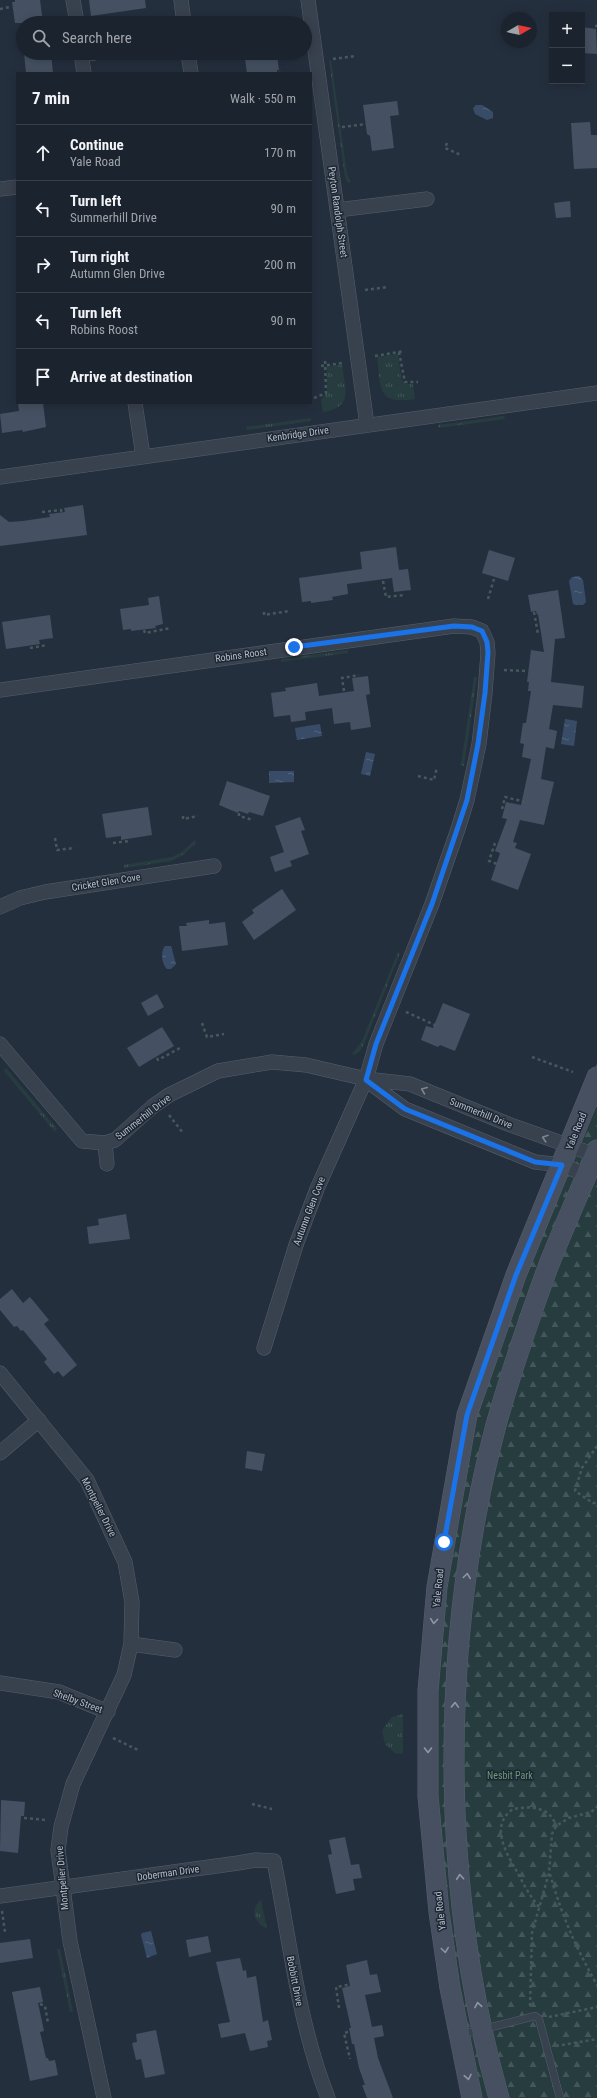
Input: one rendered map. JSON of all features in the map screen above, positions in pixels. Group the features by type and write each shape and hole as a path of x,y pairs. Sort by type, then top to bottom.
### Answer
{"main road":[{"name":"Yale Road","path":"472,2098 450,1988 439,1912 428,1796 428,1691 437,1587 467,1415 516,1275 597,1077"},
{"path":"500,2098 483,2030 473,1981 463,1910 457,1837 454,1770 455,1702 464,1599 482,1484 511,1375 549,1266 596,1153"}],"street":[{"path":"73,0 76,16"},
{"path":"181,0 183,16"},
{"name":"Peyton Randolph Street","path":"308,0 310,16"},
{"name":"Peyton Randolph Street","path":"312,29 367,425"},
{"path":"84,72 85,60"},
{"path":"189,60 191,72"},
{"path":"0,189 16,187"},
{"path":"337,210 427,199"},
{"name":"Kenbridge Drive","path":"0,477 597,393"},
{"path":"135,404 142,456"},
{"name":"Robins Roost","path":"0,690 454,626 472,627 482,631"},
{"name":"Autumn Glen Cove","path":"264,1348 296,1245 317,1189 366,1080 376,1044 432,904 467,800 478,744 485,693 488,652 487,642 482,631"},
{"name":"Cricket Glen Cove","path":"0,907 20,898 45,892 214,866"},
{"name":"Summerhill Drive","path":"0,1044 82,1141 105,1142 115,1140 152,1107 169,1095 218,1071 253,1065 283,1063 306,1065 366,1080 410,1084 544,1138 596,1153"},
{"name":"Summerhill Drive","path":"366,1080 405,1109 535,1162 562,1165 587,1175"},
{"name":"Summerhill Drive","path":"105,1142 107,1164"},
{"name":"Montpelier Drive","path":"0,1373 87,1480 125,1562 132,1602 131,1644 124,1675 73,1784 66,1808 58,1850 61,1888 70,1941 104,2098"},
{"path":"0,1453 39,1420"},
{"path":"131,1644 175,1650"},
{"name":"Shelby Street","path":"0,1683 59,1692 108,1712"},
{"name":"Doberman Drive","path":"0,1896 250,1861 274,1861"},
{"name":"Bobbitt Drive","path":"274,1861 285,1931 306,2035 328,2098"}],"lane":[{"path":"459,2035 535,2016 539,2019 560,2098"}],"path":[{"path":"0,8 10,7"},
{"path":"333,59 356,56"},
{"path":"342,127 367,124"},
{"path":"447,143 445,148 461,155"},
{"path":"365,290 388,287"},
{"path":"399,352 405,382 418,382"},
{"path":"375,356 404,352"},
{"path":"314,398 326,393 326,365 324,358"},
{"path":"321,366 343,363"},
{"path":"42,512 61,510 62,513"},
{"path":"488,599 494,579"},
{"path":"383,580 386,597 404,595"},
{"path":"264,612 264,615 289,611"},
{"path":"534,612 538,634"},
{"path":"144,630 144,633 171,628"},
{"path":"30,648 47,645"},
{"path":"504,670 527,671"},
{"path":"344,691 342,678 359,675"},
{"path":"418,776 434,780 437,767"},
{"path":"502,809 505,797 525,802"},
{"path":"239,813 239,816 253,820"},
{"path":"183,816 183,819 198,816"},
{"path":"55,838 57,850 75,848"},
{"path":"113,843 129,841 129,839"},
{"path":"495,843 489,861 500,865"},
{"path":"406,1012 437,1026"},
{"path":"202,1022 207,1037 224,1034"},
{"path":"157,1058 158,1060 180,1048"},
{"path":"532,1057 574,1072"},
{"path":"169,1115 183,1133"},
{"path":"597,1446 582,1468 575,1491 597,1503"},
{"path":"113,1738 140,1751"},
{"path":"252,1804 272,1809"},
{"path":"539,1907 526,1891 505,1852 501,1835 502,1823 504,1817 513,1809 534,1807 546,1811 554,1818 556,1826"},
{"path":"531,2017 529,2003 532,1940 539,1907 549,1873 550,1844 552,1834 556,1826 569,1818 591,1812 597,1807"},
{"path":"24,1818 46,1820"},
{"path":"549,1873 563,1919 580,1956 597,1985"},
{"path":"2,1911 5,1932"},
{"path":"340,2008 336,1987 348,1985"},
{"path":"40,2004 44,2006 48,2023"},
{"path":"539,2019 597,2007"},
{"path":"348,2032 344,2033 350,2059"},
{"path":"547,2048 597,2039"}],"green space":[{"path":"331,60 347,174 351,182 348,183 345,177 329,61"},
{"path":"398,354 401,378 405,384 413,384 415,399 402,400 387,397 380,385 377,357"},
{"path":"342,365 345,389 343,401 333,410 323,412 321,400 327,392 327,366"},
{"path":"504,416 505,419 438,428 438,425"},
{"path":"311,418 311,421 247,430 246,427"},
{"path":"348,650 348,653 281,662 281,659"},
{"path":"474,677 477,677 464,766 461,765"},
{"path":"195,840 196,843 183,855 171,861 124,868 124,865 172,857 182,852"},
{"path":"398,952 400,953 365,1042 360,1051 354,1055 353,1053 362,1041"},
{"name":"Nesbit Park","path":"597,1062 597,2098 465,2098 422,1741 463,1424 564,1147"},
{"path":"6,1068 57,1129 55,1132 4,1071"},
{"path":"403,1714 403,1753 396,1754 385,1744 382,1730 392,1717"},
{"path":"261,1900 267,1929 259,1924 254,1912 257,1904"},
{"path":"57,1949 60,1949 73,2011 70,2012"}],"water":[{"path":"476,105 482,105 493,112 493,118 487,120 475,114 473,108"},
{"path":"579,576 583,580 586,602 583,605 573,604 569,581 572,577"},
{"path":"565,719 577,721 574,746 561,744"},
{"path":"320,724 322,736 297,740 295,728"},
{"path":"366,752 375,754 370,776 361,774"},
{"path":"269,771 294,771 294,782 269,783"},
{"path":"165,946 171,946 176,964 171,969 167,969 165,967 163,961 162,951"},
{"path":"151,1931 157,1954 147,1958 141,1935 142,1933"}],"building":[{"path":"15,0 40,0 42,16 16,16 15,23 12,2 15,2"},
{"path":"89,0 145,0 146,8 91,16"},
{"path":"585,27 596,29 597,54 585,53"},
{"path":"25,60 52,60 53,72 26,72"},
{"path":"245,60 278,60 279,70 277,70 277,72 247,72"},
{"path":"397,101 399,115 390,116 394,148 372,151 370,136 367,134 363,105"},
{"path":"590,122 591,135 597,135 597,168 574,169 571,123"},
{"path":"570,201 571,217 556,218 554,203"},
{"path":"18,404 43,404 46,427 23,432 22,430 2,433 0,414 19,411"},
{"path":"83,505 87,535 0,546 0,515 9,522 23,521 50,517 49,514 65,512 64,508"},
{"path":"396,547 399,570 408,569 411,590 394,592 392,578 347,584 348,594 332,597 333,600 311,603 311,601 302,602 299,578 362,569 360,552"},
{"path":"489,550 515,558 508,581 482,573"},
{"path":"558,590 565,638 555,639 551,682 584,686 582,708 553,705 549,729 557,731 554,749 546,747 541,779 554,782 544,825 520,820 513,842 517,843 515,848 531,854 518,890 491,880 500,853 495,851 507,819 502,818 506,802 521,805 531,759 522,757 524,744 520,743 523,723 526,723 531,691 528,691 529,682 527,682 531,650 544,652 538,614 537,615 536,611 531,612 528,595"},
{"path":"159,596 163,624 155,626 156,628 131,631 131,629 123,630 120,609 149,605 148,598"},
{"path":"50,615 53,638 39,640 40,644 6,649 2,622"},
{"path":"368,676 370,694 366,695 371,727 351,730 350,722 334,724 332,708 305,712 306,720 291,722 290,715 274,717 271,693 286,691 285,688 317,683 319,696 354,691 352,678"},
{"path":"227,781 270,796 263,816 249,812 248,814 239,811 238,813 219,805"},
{"path":"148,807 152,835 121,840 121,836 106,838 102,814"},
{"path":"300,817 305,830 301,831 309,854 290,861 292,866 275,872 270,857 284,852 275,826"},
{"path":"282,889 296,910 254,940 242,922 254,913 252,910"},
{"path":"209,920 209,924 225,922 228,945 182,951 179,926 187,926 186,923"},
{"path":"157,994 164,1007 148,1016 141,1003"},
{"path":"443,1003 470,1014 455,1051 440,1045 438,1047 421,1040 426,1026 433,1028"},
{"path":"162,1027 174,1046 139,1067 127,1048"},
{"path":"126,1214 130,1239 89,1244 87,1227 99,1225 98,1219"},
{"path":"12,1289 23,1303 30,1297 49,1320 44,1324 77,1365 63,1377 58,1371 54,1374 44,1362 47,1359 23,1330 21,1331 17,1326 14,1327 0,1310 0,1299"},
{"path":"247,1451 265,1454 262,1471 245,1468"},
{"path":"1,1800 25,1802 24,1816 21,1816 18,1853 0,1851"},
{"path":"345,1837 351,1865 359,1864 362,1878 353,1879 355,1890 336,1894 328,1855 332,1854 329,1840"},
{"path":"208,1936 211,1952 189,1957 186,1940"},
{"path":"30,1939 33,1958 0,1963 0,1943"},
{"path":"240,1958 243,1971 246,1970 247,1978 256,1976 263,2022 268,2020 272,2040 267,2041 268,2047 250,2051 245,2033 221,2038 218,2024 230,2022 216,1962"},
{"path":"367,1960 370,1975 377,1974 381,1992 365,1995 372,2027 382,2025 384,2036 374,2038 378,2058 393,2098 367,2098 362,2085 365,2085 359,2068 354,2044 352,2044 349,2028 351,2028 342,1988 350,1986 346,1965"},
{"path":"40,1987 43,2002 38,2003 44,2031 40,2032 46,2058 48,2058 49,2061 55,2060 58,2075 30,2081 12,1992"},
{"path":"156,2030 165,2074 145,2078 141,2059 136,2060 132,2043 137,2042 136,2034"}],"route":[{"path":"294,647 454,626 472,627 482,631 487,642 487,671 482,717 467,800 432,904 376,1044 366,1080 405,1109 535,1162 562,1165 516,1275 467,1415 444,1542"}]}
